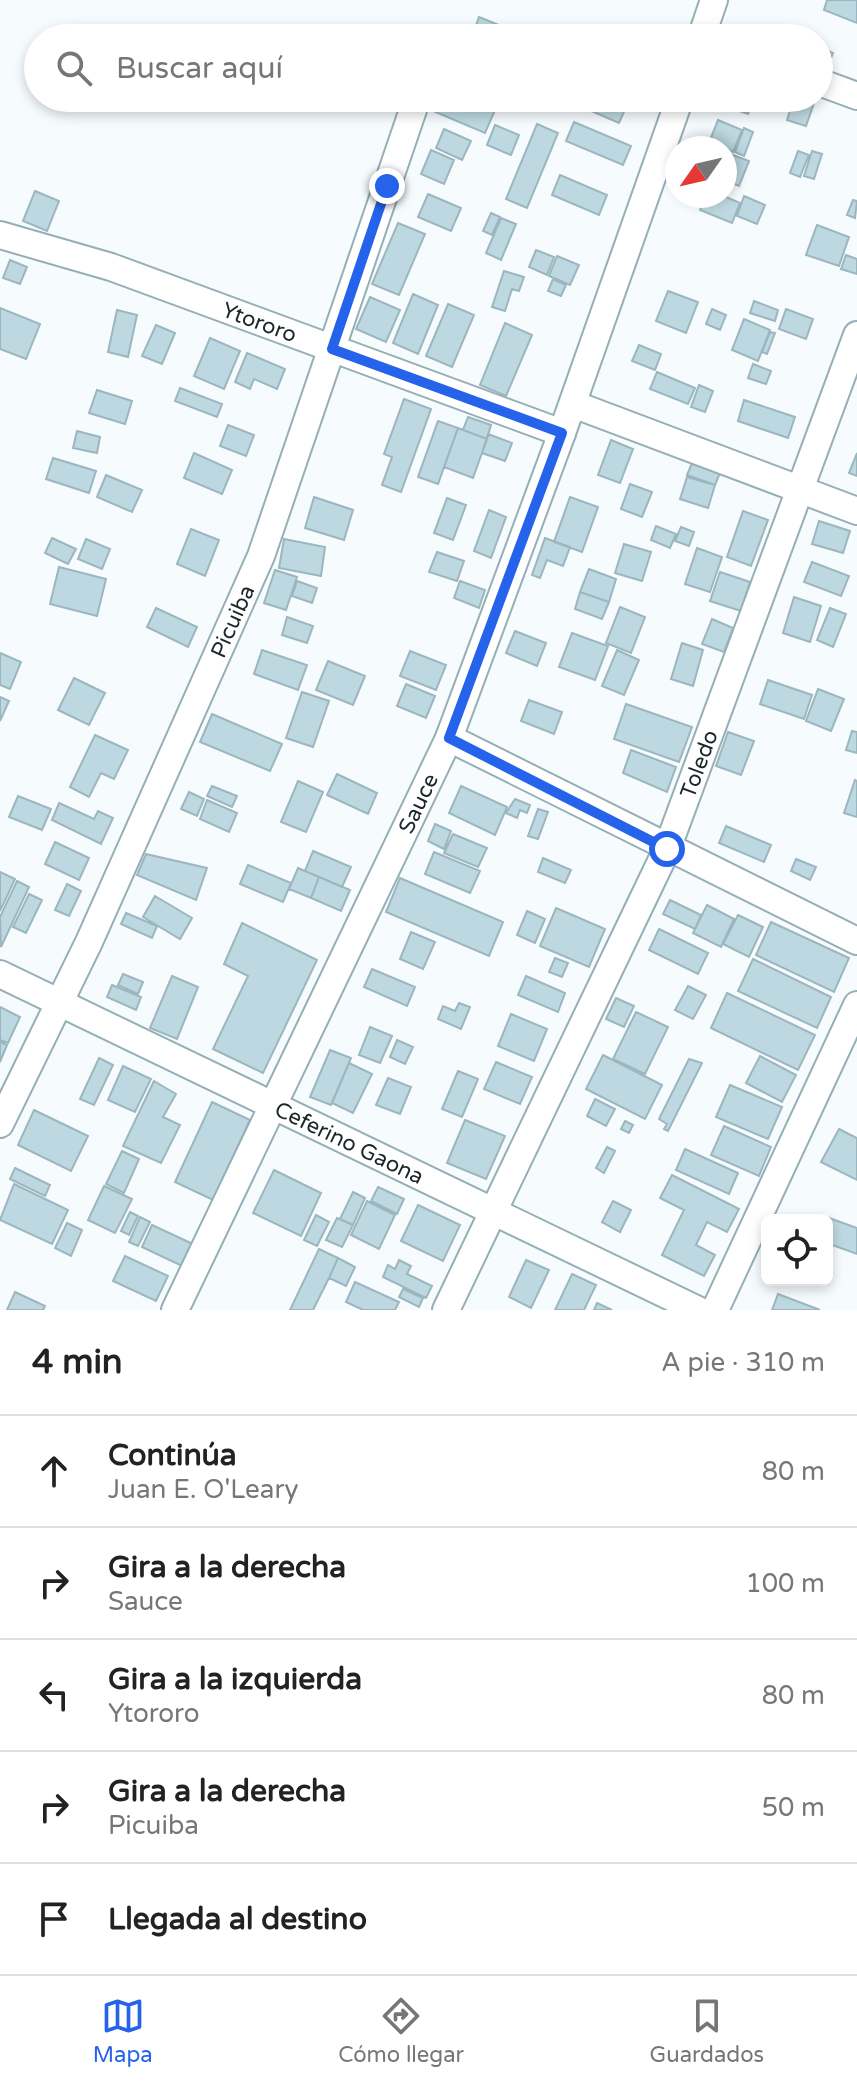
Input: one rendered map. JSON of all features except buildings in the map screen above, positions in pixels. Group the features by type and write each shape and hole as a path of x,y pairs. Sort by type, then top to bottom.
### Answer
{"street":[{"path":"706,24 714,0"},
{"path":"833,87 857,96"},
{"name":"Picuiba","path":"0,1124 59,1004 261,556 412,112"},
{"name":"Sauce","path":"175,1310 449,738 573,404 675,112"},
{"name":"Ytororo","path":"0,235 111,267 562,433"},
{"name":"Toledo","path":"446,1310 667,849 857,335"},
{"path":"573,404 857,511"},
{"path":"449,738 857,941"},
{"name":"Ceferino Gaona","path":"0,974 698,1310"},
{"path":"715,1310 857,1005"}],"route":[{"path":"387,186 332,349 562,433 449,738 667,849"}]}
